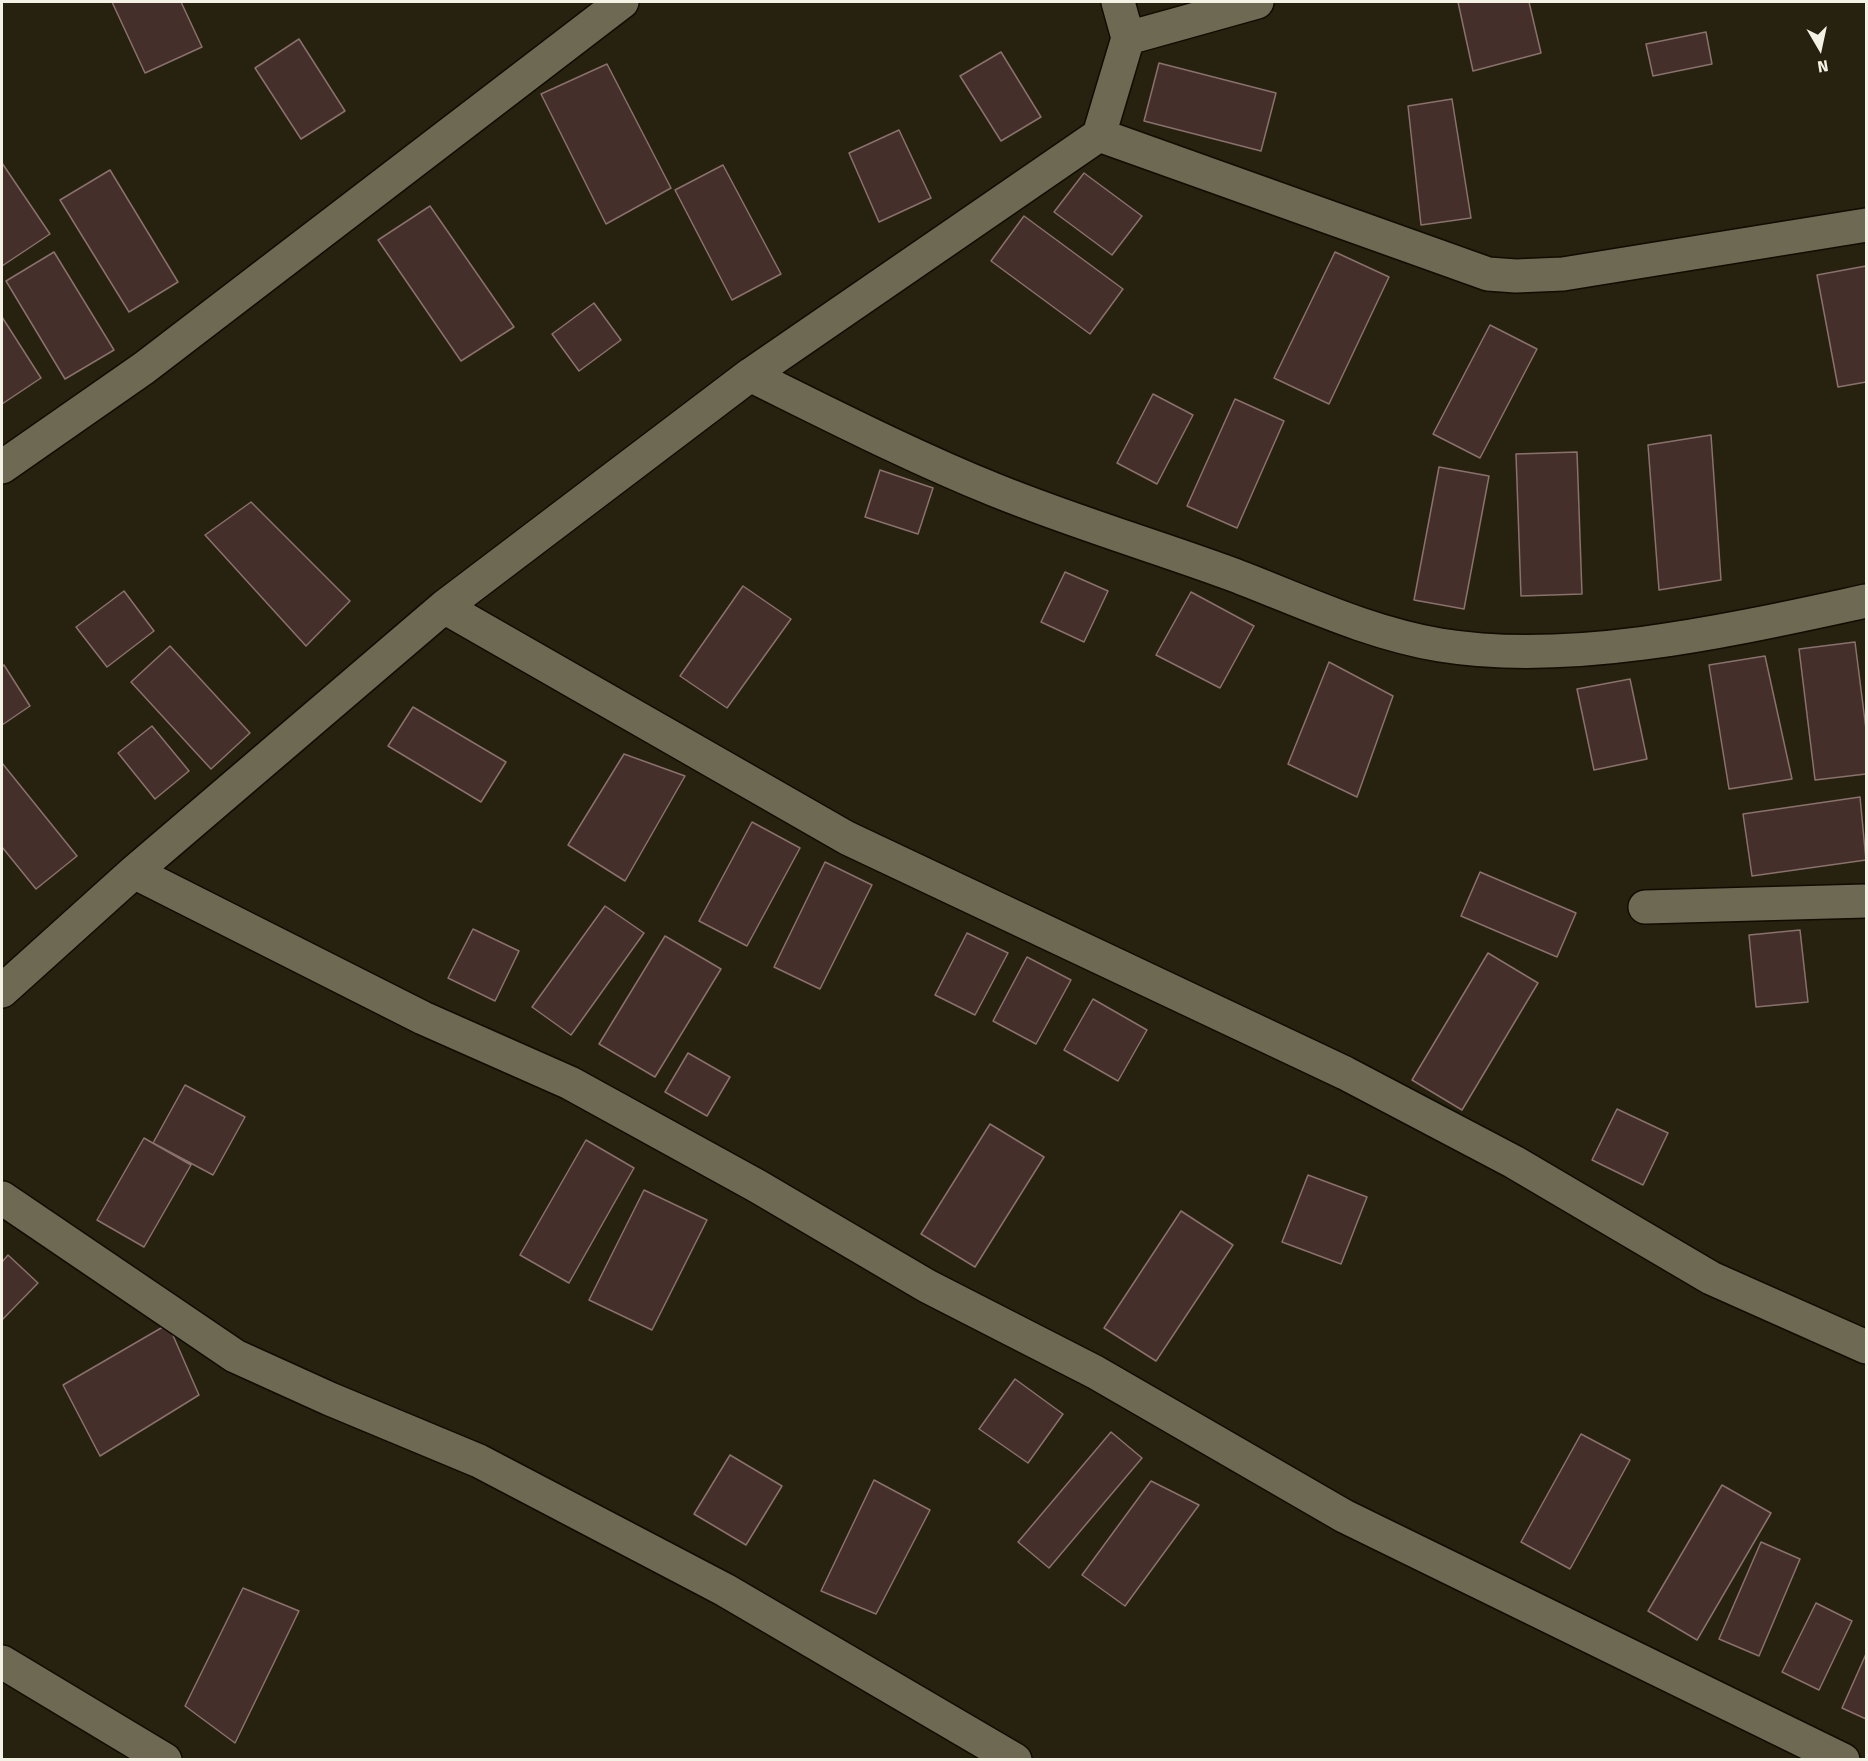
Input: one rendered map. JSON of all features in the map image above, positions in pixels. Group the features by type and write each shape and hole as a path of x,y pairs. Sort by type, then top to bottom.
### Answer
{"street":[{"path":"2,467 144,368 622,2"},
{"path":"2,991 134,872 444,607 750,375 1099,135 1128,38 1118,2"},
{"path":"1128,38 1257,2"},
{"path":"1099,135 1488,274 1516,276 1563,274 1866,225"},
{"path":"750,375 893,446 997,490 1234,575 1339,618 1440,645 1526,651 1607,646 1684,638 1866,601"},
{"path":"444,607 847,838 1345,1073 1514,1162 1711,1278 1866,1347"},
{"path":"134,872 423,1018 570,1083 757,1186 927,1286 1095,1372 1344,1516 1843,1760"},
{"path":"1645,907 1866,901"},
{"path":"2,1198 235,1356 330,1399 479,1461 724,1590 1015,1760"},
{"path":"2,1662 165,1760"}],"building":[{"path":"112,2 181,2 202,47 145,73"},
{"path":"1458,2 1529,2 1541,53 1473,71"},
{"path":"1706,32 1712,64 1653,76 1646,44"},
{"path":"299,39 345,111 301,139 255,68"},
{"path":"1001,52 1041,117 1001,141 960,76"},
{"path":"1159,63 1276,93 1261,151 1144,121"},
{"path":"607,64 671,188 606,224 541,94"},
{"path":"1452,99 1471,218 1421,225 1408,106"},
{"path":"899,130 931,198 879,222 849,153"},
{"path":"2,163 50,234 2,266"},
{"path":"723,165 781,274 732,300 675,190"},
{"path":"110,170 178,282 129,312 60,200"},
{"path":"1084,173 1142,216 1112,255 1054,212"},
{"path":"430,206 514,327 461,361 378,240"},
{"path":"1024,216 1123,289 1090,334 991,261"},
{"path":"54,252 114,350 65,379 6,281"},
{"path":"1335,252 1389,277 1329,404 1274,378"},
{"path":"1866,266 1866,382 1838,387 1817,275"},
{"path":"594,303 621,340 579,371 552,334"},
{"path":"2,317 41,378 2,404"},
{"path":"1490,325 1537,349 1480,458 1433,434"},
{"path":"1153,394 1193,415 1157,484 1117,463"},
{"path":"1235,399 1284,421 1237,528 1187,506"},
{"path":"1711,435 1721,580 1659,590 1648,445"},
{"path":"1577,452 1582,594 1521,596 1516,454"},
{"path":"1439,467 1489,476 1464,609 1414,600"},
{"path":"880,470 933,488 918,534 865,517"},
{"path":"251,502 350,601 306,646 205,535"},
{"path":"1065,572 1108,591 1084,642 1041,622"},
{"path":"743,586 791,619 727,708 680,676"},
{"path":"124,591 154,631 107,667 76,627"},
{"path":"1191,592 1254,626 1220,688 1156,655"},
{"path":"1855,642 1866,729 1866,774 1815,780 1799,649"},
{"path":"170,646 250,733 211,769 131,682"},
{"path":"1765,656 1792,779 1729,789 1709,665"},
{"path":"1329,662 1393,696 1357,797 1288,764"},
{"path":"4,665 30,706 2,725 2,666"},
{"path":"1630,679 1647,759 1594,770 1577,689"},
{"path":"413,707 506,762 481,802 388,746"},
{"path":"152,726 189,771 155,799 118,753"},
{"path":"624,754 685,776 625,881 568,845"},
{"path":"2,763 77,856 36,889 2,847"},
{"path":"1860,797 1866,860 1752,876 1743,814"},
{"path":"752,822 800,848 747,946 699,921"},
{"path":"825,862 872,885 820,989 774,967"},
{"path":"1480,872 1576,913 1557,957 1461,916"},
{"path":"605,906 644,933 571,1035 532,1007"},
{"path":"473,929 519,951 495,1001 448,978"},
{"path":"1800,930 1808,1002 1756,1007 1749,935"},
{"path":"967,933 1008,953 975,1015 935,995"},
{"path":"665,936 721,969 655,1077 599,1044"},
{"path":"1488,953 1538,983 1462,1110 1412,1080"},
{"path":"1027,957 1071,980 1036,1044 993,1021"},
{"path":"1093,999 1147,1030 1118,1081 1064,1050"},
{"path":"688,1053 730,1077 707,1116 665,1092"},
{"path":"185,1085 245,1117 213,1175 153,1143"},
{"path":"1617,1109 1668,1133 1643,1185 1592,1160"},
{"path":"990,1124 1044,1157 975,1267 921,1234"},
{"path":"144,1138 191,1165 144,1247 97,1220"},
{"path":"586,1140 634,1168 569,1283 520,1255"},
{"path":"1308,1175 1367,1197 1341,1264 1282,1242"},
{"path":"644,1190 707,1220 652,1330 589,1300"},
{"path":"1181,1211 1233,1245 1156,1361 1104,1328"},
{"path":"8,1255 38,1283 2,1320 2,1262"},
{"path":"168,1324 199,1395 100,1456 63,1385"},
{"path":"1015,1379 1063,1414 1028,1463 979,1429"},
{"path":"1111,1432 1142,1458 1049,1568 1018,1542"},
{"path":"1581,1434 1630,1460 1570,1569 1521,1542"},
{"path":"730,1455 782,1486 746,1545 694,1514"},
{"path":"874,1480 930,1510 876,1614 821,1591"},
{"path":"1151,1481 1199,1505 1125,1606 1082,1575"},
{"path":"1722,1485 1771,1513 1697,1640 1648,1611"},
{"path":"1761,1542 1800,1559 1759,1656 1719,1639"},
{"path":"243,1588 299,1611 235,1743 185,1706"},
{"path":"1816,1603 1852,1621 1819,1690 1782,1672"},
{"path":"1866,1654 1866,1719 1842,1708"}]}
